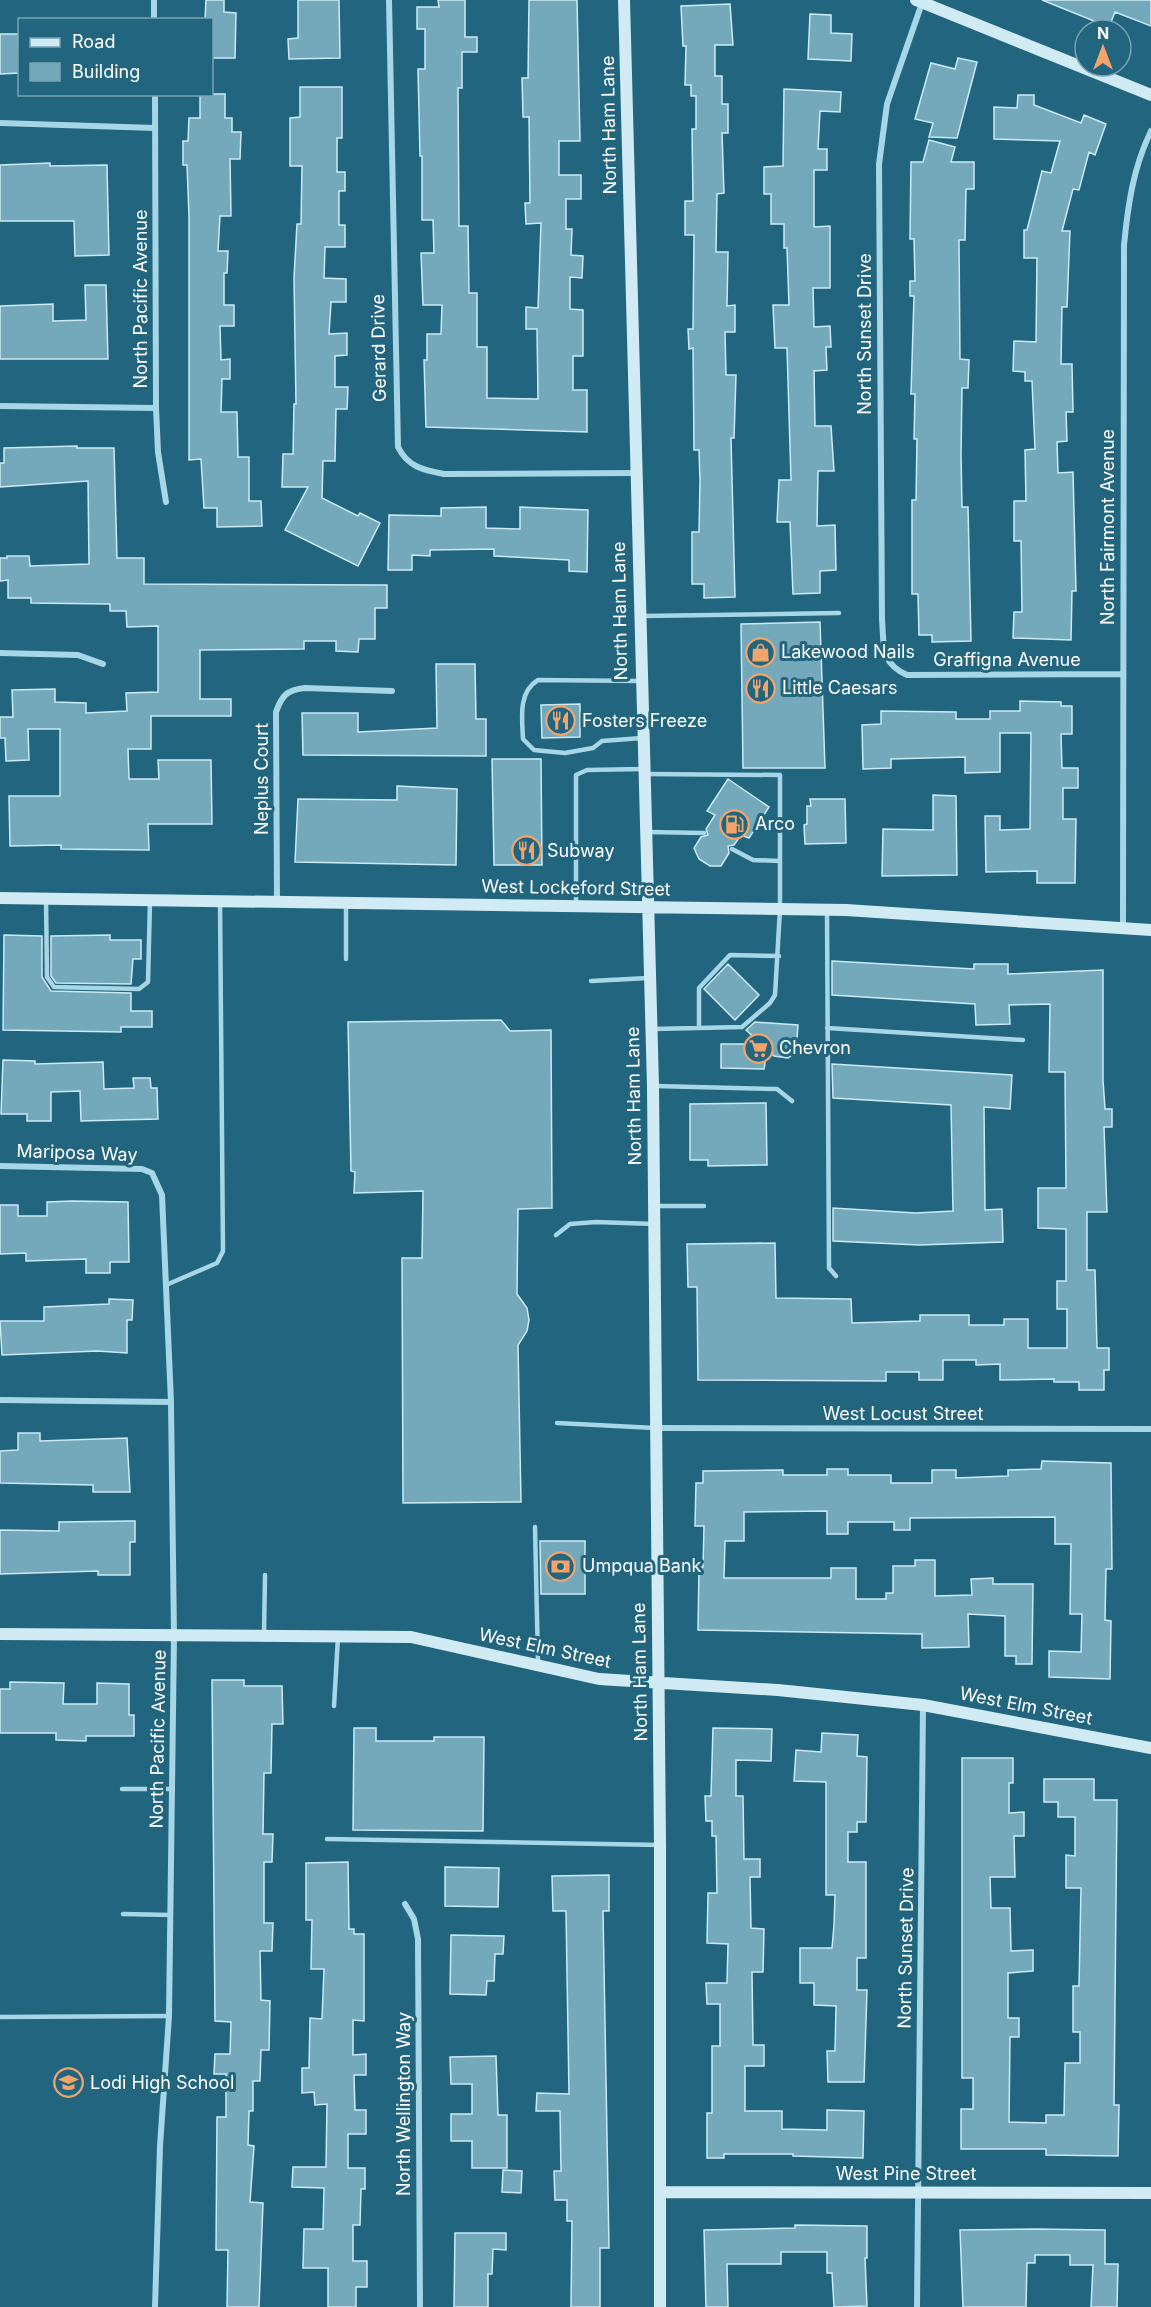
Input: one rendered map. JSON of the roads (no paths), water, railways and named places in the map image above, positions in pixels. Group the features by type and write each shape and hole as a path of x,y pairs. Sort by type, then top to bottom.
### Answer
{"street":[{"path":"154,0 154,18"},
{"name":"Gerard Drive","path":"389,0 398,447 405,460 418,469 444,474 635,473"},
{"name":"North Ham Lane","path":"624,0 640,681 653,1086 660,1845 660,2307"},
{"path":"919,1 1151,95"},
{"name":"North Sunset Drive","path":"894,669 885,655 882,619 879,164 887,104 919,1"},
{"name":"North Pacific Avenue","path":"155,96 156,408 158,452 166,502"},
{"path":"0,123 155,128"},
{"name":"North Fairmont Avenue","path":"1123,927 1124,245 1129,194 1141,152 1151,131"},
{"path":"0,406 156,408"},
{"path":"0,653 78,655 103,664"},
{"name":"Graffigna Avenue","path":"894,669 907,675 1123,674"},
{"name":"Neplus Court","path":"277,904 276,712 281,698 291,690 305,688 392,691"},
{"name":"West Lockeford Street","path":"0,898 277,904 647,906 827,910 1151,930"},
{"name":"Mariposa Way","path":"0,1166 142,1169 152,1173"},
{"name":"North Pacific Avenue","path":"152,1173 162,1195 171,1402 174,1636 169,2016 160,2146 154,2307"},
{"path":"0,1400 171,1402"},
{"name":"West Locust Street","path":"655,1428 1151,1429"},
{"name":"West Elm Street","path":"0,1634 411,1637 599,1679 658,1685 778,1690 923,1705 1151,1748"},
{"name":"North Sunset Drive","path":"917,2307 923,1705"},
{"name":"North Wellington Way","path":"405,1904 414,1919 418,1939 420,2307"},
{"name":"West Pine Street","path":"660,2192 1151,2193"}],"lane":[{"path":"639,616 839,613"},
{"path":"640,681 538,680 531,684 522,704 523,739 534,750 565,753 593,748 602,741 642,738"},
{"path":"576,906 576,775 587,770 780,775 779,956 775,995 770,1003 741,1027 651,1029"},
{"path":"645,832 704,833"},
{"path":"732,849 753,860 780,861"},
{"path":"46,899 47,977 54,987 139,989 148,982 150,901"},
{"path":"165,1285 217,1263 223,1251 220,903"},
{"path":"346,904 346,959"},
{"path":"827,910 829,1268 836,1276"},
{"path":"699,1028 699,988 730,955 779,956"},
{"path":"591,981 649,978"},
{"path":"827,1028 1023,1040"},
{"path":"653,1086 777,1089 792,1101"},
{"path":"654,1206 704,1206"},
{"path":"556,1235 570,1224 596,1222 654,1224"},
{"path":"557,1423 655,1428"},
{"path":"535,1527 538,1666"},
{"path":"264,1636 265,1575"},
{"path":"334,1706 338,1637"},
{"path":"122,1789 172,1789"},
{"path":"327,1839 660,1845"},
{"path":"123,1914 171,1915"},
{"path":"0,2018 169,2016"}],"place":[{"name":"Lakewood Nails","path":"760,652"},
{"name":"Little Caesars","path":"761,688"},
{"name":"Fosters Freeze","path":"561,721"},
{"name":"Arco","path":"734,824"},
{"name":"Subway","path":"526,851"},
{"name":"Chevron","path":"758,1048"},
{"name":"Umpqua Bank","path":"561,1566"},
{"name":"Lodi High School","path":"69,2083"}]}
